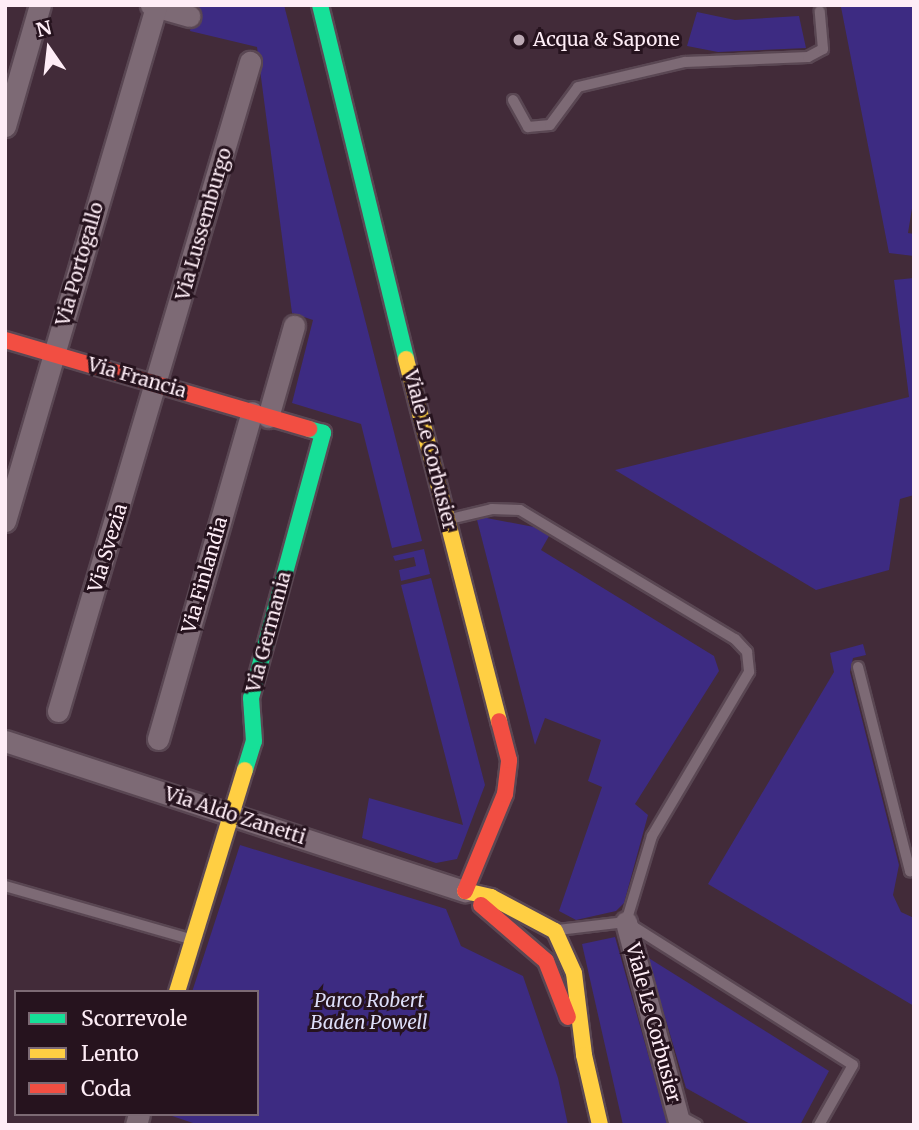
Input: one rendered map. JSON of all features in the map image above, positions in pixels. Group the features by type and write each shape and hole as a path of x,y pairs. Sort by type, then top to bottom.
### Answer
{"street":[{"path":"5,126 40,5"},
{"name":"Viale Le Corbusier","path":"320,5 361,186 510,772 465,891"},
{"path":"153,6 189,16"},
{"name":"Via Portogallo","path":"5,521 153,6"},
{"name":"Via Lussemburgo","path":"158,384 250,62"},
{"path":"260,414 294,326"},
{"name":"Via Francia","path":"5,340 323,433"},
{"name":"Via Svezia","path":"58,711 158,384"},
{"name":"Via Finlandia","path":"158,739 260,414"},
{"name":"Via Germania","path":"178,990 254,741 251,698 323,433"},
{"name":"Via Aldo Zanetti","path":"5,741 465,891"},
{"path":"465,891 491,897 555,931 574,973 584,1055 600,1125"},
{"path":"465,891 546,961 584,1055"},
{"name":"Viale Le Corbusier","path":"626,922 679,1119"}],"lane":[{"path":"513,100 528,127 550,125 578,87 685,62 808,57 823,49 820,11"},
{"path":"448,520 492,509 520,510 735,639 747,652 749,672 652,836 626,922"},
{"path":"858,667 910,871 914,870"},
{"path":"5,886 193,940"},
{"path":"555,931 626,922 853,1065 819,1125"},
{"path":"679,1119 697,1125"}],"green space":[{"path":"197,5 284,5 422,541 392,548 361,424 292,403 313,320 292,313 257,47 190,31"},
{"path":"914,5 914,196 908,233 914,234 914,256 889,253 841,7"},
{"path":"697,12 735,20 799,16 806,48 718,52 687,46"},
{"path":"914,278 914,495 900,499 889,570 816,590 615,470 909,397 894,280"},
{"path":"476,516 534,527 549,536 541,550 714,656 719,671 635,804 648,815 624,903 616,911 576,920 559,911 602,787 588,781 601,740 545,718 535,745"},
{"path":"424,549 430,574 401,581 399,570 416,566 414,557 395,561 393,556"},
{"path":"431,578 485,785 457,859 436,863 362,838 369,798 463,825 401,585"},
{"path":"863,644 866,655 853,658 850,672 899,865 893,895 901,912 914,918 914,1006 708,884 834,672 830,653"},
{"name":"Parco Robert Baden Powell","path":"240,845 446,909 461,946 523,976 558,1078 568,1125 199,1125 172,1116 259,1116 259,990 193,990"},
{"path":"615,937 668,1125 623,1125 582,944"},
{"path":"647,957 829,1071 800,1125 752,1125 686,1088"}],"traffic: fast":[{"path":"320,5 406,359"},
{"path":"245,770 254,741 251,698 323,433 309,429"}],"traffic: slow":[{"path":"406,359 499,721"},
{"path":"178,990 245,770"},
{"path":"465,891 491,897 555,931 574,973 584,1055 600,1125"}],"traffic: jam":[{"path":"5,340 309,429"},
{"path":"465,891 505,794 509,760 499,721"},
{"path":"481,905 546,961 568,1017"}],"place":[{"name":"Acqua & Sapone","path":"519,40"}]}
